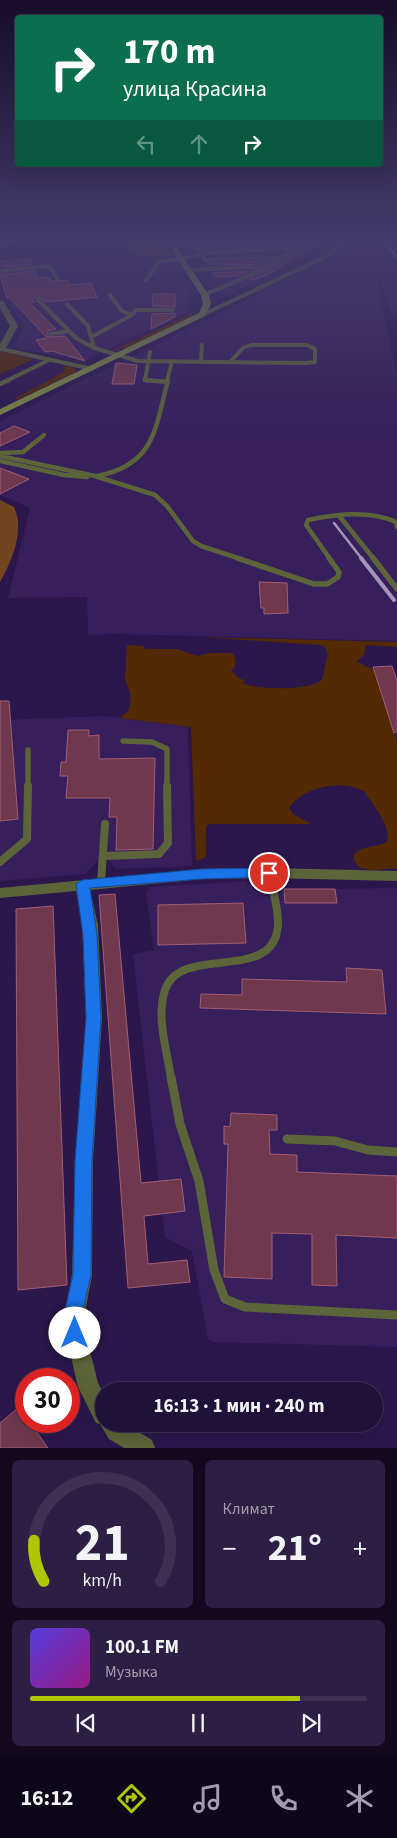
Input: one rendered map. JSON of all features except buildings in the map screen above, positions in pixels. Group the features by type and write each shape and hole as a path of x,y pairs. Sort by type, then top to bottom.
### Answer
{"street":[{"path":"3,308 14,326 1,349 90,369"},
{"path":"1,410 197,318 205,308"},
{"path":"0,893 202,874 269,873 397,876"},
{"path":"82,884 90,932 94,1018 84,1161 82,1275 73,1323 88,1387 95,1399"},
{"path":"119,1432 144,1448"}],"lane":[{"path":"45,308 76,338 94,348 117,357 148,361 311,363 316,360 315,348 307,345 251,344 243,348 230,362"},
{"path":"70,308 88,326 94,348"},
{"path":"119,308 122,311 132,315"},
{"path":"197,318 220,308"},
{"path":"91,337 132,315 136,310 173,310"},
{"path":"51,334 69,331"},
{"path":"201,362 202,345"},
{"path":"150,352 145,380 168,382"},
{"path":"0,384 49,360"},
{"path":"0,461 71,477 95,476 118,471 141,457 154,433 172,361"},
{"path":"0,454 23,452 44,435"},
{"path":"0,454 95,476 160,498 184,533 201,546 314,584 332,583 338,577 338,572 306,523 314,518 384,516 396,522 397,526"},
{"path":"340,517 397,589"},
{"path":"103,856 159,854 168,843 167,749 152,742 123,742"},
{"path":"0,862 26,839 28,750"},
{"path":"101,882 105,824"},
{"path":"269,873 278,922 278,930 273,944 266,951 247,960 204,965 182,972 167,985 162,1006 174,1094 180,1124 195,1163 217,1282 225,1298 245,1307 397,1316"},
{"path":"287,1139 335,1141 368,1150 397,1152"}],"shaded area":[{"path":"13,308 188,308 187,312 84,361 13,348 24,327"},
{"path":"231,308 383,308 397,376 397,641 114,634 88,635 87,597 8,598 30,508 0,495 0,421"},
{"path":"389,308 397,308 397,315 392,315"},
{"path":"200,310 157,334 130,346 112,351"},
{"path":"0,351 34,359 0,374"},
{"path":"65,365 75,367 76,372 17,400 14,399 64,372"},
{"path":"0,500 14,507 17,516 18,535 13,555 0,582"},
{"path":"202,637 397,642 397,647 366,645 364,655 357,661 364,666 374,669 397,741 397,868 373,870 360,868 354,861 354,854 365,848 387,842 388,835 384,822 365,792 356,788 335,785 313,790 303,795 289,808 293,814 311,824 210,824 206,826 206,857 196,861 191,727 120,718 130,705 129,690 125,680 127,645 143,646 146,649 177,649 197,656 210,653 232,653 236,662 231,671 240,679 245,680 242,683 270,688 295,688 315,684 322,680 328,654 325,647 320,645"},
{"path":"105,716 188,727 192,866 116,869 108,860 97,861 86,874 0,881 0,720"},
{"path":"247,881 258,890 397,888 397,1347 213,1342 208,1339 192,1251 165,1238 133,954 154,950 146,893 150,887"}],"railway":[{"path":"334,523 362,559"},
{"path":"361,558 394,600"}],"route":[{"path":"75,1333 73,1323 74,1310 81,1287 82,1275 85,1134 89,1104 94,1018 88,908 82,884 202,874 269,873"}]}
